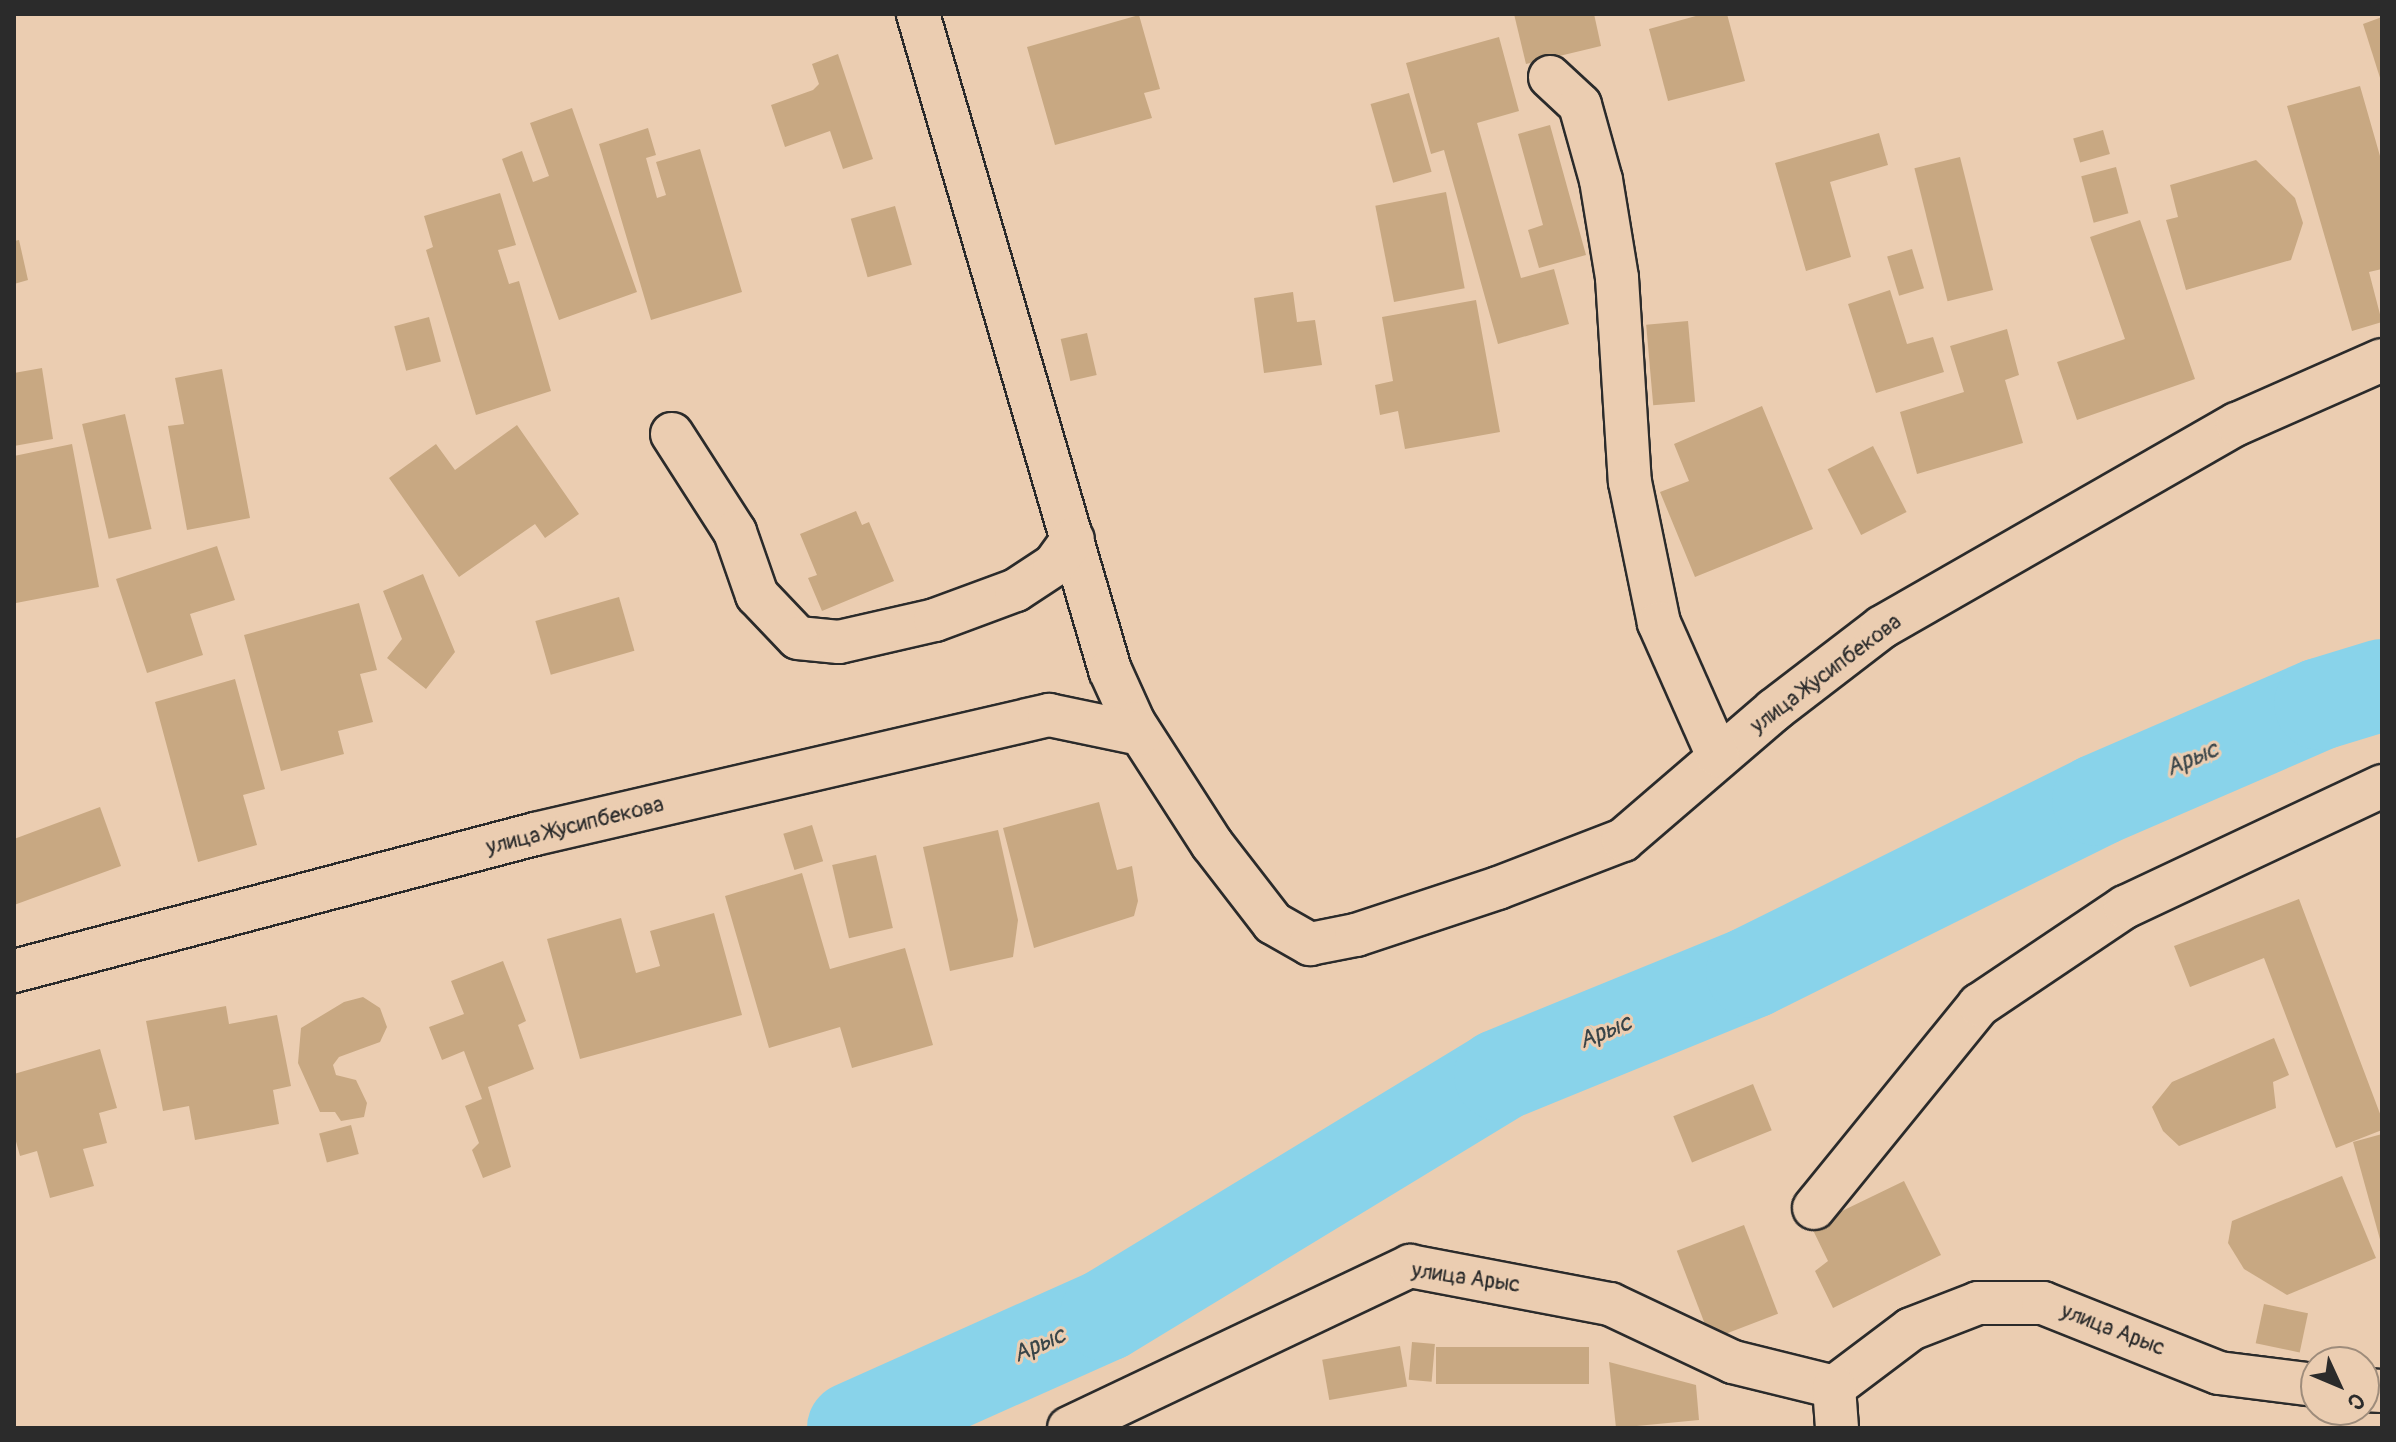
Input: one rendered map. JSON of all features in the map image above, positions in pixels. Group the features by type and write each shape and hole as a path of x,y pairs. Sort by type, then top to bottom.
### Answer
{"street":[{"path":"918,14 1106,656 1140,734"},
{"path":"1550,77 1580,105 1601,180 1617,278 1630,482 1659,623 1718,756"},
{"name":"улица Жусипбекова","path":"17,962 535,834 1049,715 1140,734 1212,844 1273,923 1310,944 1456,902 1623,840 1718,756 1882,627 2237,424 2382,360"},
{"path":"672,434 735,532 757,595 798,638 839,642 935,620 1016,590 1054,565 1073,539"},
{"path":"1049,715 1106,656"},
{"path":"1814,1208 1979,1005 2125,907 2382,786"},
{"name":"улица Арыс","path":"1069,1428 1410,1266 1610,1304 1733,1362 1834,1387 1911,1329 1978,1303 2043,1303 2219,1373 2300,1383"},
{"path":"1834,1387 1837,1428"}],"building":[{"path":"1514,14 1594,14 1601,46 1526,64"},
{"path":"1703,14 1727,14 1745,81 1668,101 1649,29"},
{"path":"1139,15 1160,89 1144,93 1152,118 1055,145 1027,47"},
{"path":"2382,17 2382,81 2381,81 2363,24"},
{"path":"1499,37 1519,111 1477,123 1521,278 1554,269 1569,324 1498,344 1444,150 1431,154 1406,63"},
{"path":"838,54 873,159 843,169 830,131 785,147 771,105 813,90 819,84 812,64"},
{"path":"2360,86 2382,163 2382,269 2369,272 2382,322 2352,331 2287,106"},
{"path":"1409,93 1432,172 1393,183 1371,104"},
{"path":"572,108 637,292 559,320 502,159 522,151 533,182 549,176 530,123"},
{"path":"1550,125 1586,255 1539,268 1528,230 1543,225 1518,134"},
{"path":"648,128 656,155 646,158 657,198 666,195 656,162 700,149 742,292 651,320 599,144"},
{"path":"2103,130 2110,154 2080,163 2073,139"},
{"path":"1879,133 1888,165 1830,182 1851,257 1806,271 1775,163"},
{"path":"1960,157 1993,290 1948,301 1914,168"},
{"path":"2256,160 2295,198 2303,223 2291,260 2186,290 2166,220 2178,217 2170,185"},
{"path":"2116,167 2128,213 2094,223 2081,176"},
{"path":"1446,192 1465,288 1394,302 1375,206"},
{"path":"500,193 516,245 498,250 509,284 519,281 551,391 476,415 426,250 433,247 424,216"},
{"path":"895,206 912,265 868,277 851,219"},
{"path":"2140,220 2195,379 2077,420 2057,362 2125,339 2090,237"},
{"path":"19,240 28,280 14,284 14,241"},
{"path":"1912,249 1924,288 1899,296 1887,257"},
{"path":"1890,290 1907,344 1933,337 1944,372 1876,393 1848,304"},
{"path":"1293,292 1297,322 1315,320 1322,365 1264,373 1254,298"},
{"path":"1476,300 1500,432 1405,449 1398,411 1380,415 1375,385 1393,381 1382,317"},
{"path":"429,317 441,361 406,371 394,326"},
{"path":"1688,321 1695,402 1653,405 1646,325"},
{"path":"2007,329 2019,375 2005,380 2023,443 1917,474 1900,412 1964,392 1950,346"},
{"path":"1087,333 1097,375 1070,381 1061,339"},
{"path":"42,368 53,439 14,446 14,373"},
{"path":"222,369 250,518 187,530 168,426 184,424 175,378"},
{"path":"1762,406 1813,529 1695,577 1660,492 1689,481 1674,444"},
{"path":"125,414 152,529 109,539 82,424"},
{"path":"517,425 579,514 545,538 535,524 459,577 389,478 436,444 455,470"},
{"path":"72,444 99,587 16,603 14,616 14,456"},
{"path":"1873,446 1907,512 1861,535 1828,469"},
{"path":"856,511 862,525 869,522 894,581 822,611 808,578 817,575 800,534"},
{"path":"217,546 235,600 190,614 203,655 147,673 116,579"},
{"path":"423,574 455,652 426,689 387,658 402,639 383,591"},
{"path":"619,597 634,651 551,675 535,621"},
{"path":"359,603 377,670 360,674 373,722 338,731 344,754 281,771 244,635"},
{"path":"235,679 265,789 243,795 257,845 198,862 155,702"},
{"path":"1099,802 1117,870 1132,866 1138,901 1134,916 1034,948 1003,828"},
{"path":"100,807 121,866 14,905 14,839"},
{"path":"812,825 823,861 794,870 783,834"},
{"path":"998,830 1018,920 1013,957 950,971 923,847"},
{"path":"876,855 893,928 849,938 832,865"},
{"path":"802,873 830,969 905,948 933,1045 852,1068 840,1027 769,1048 725,896"},
{"path":"2299,899 2382,1119 2382,1130 2336,1148 2264,958 2190,987 2174,946"},
{"path":"714,913 742,1015 580,1059 547,939 621,918 636,973 660,966 650,931"},
{"path":"503,961 526,1021 518,1025 534,1069 488,1087 511,1167 483,1178 472,1150 479,1143 465,1106 482,1099 464,1051 442,1060 429,1027 464,1014 451,981"},
{"path":"363,997 380,1008 387,1027 380,1042 339,1057 333,1065 336,1075 356,1080 367,1103 364,1117 341,1121 335,1112 320,1112 298,1063 301,1028 344,1002"},
{"path":"226,1006 229,1024 277,1015 291,1086 273,1090 279,1124 195,1140 189,1106 163,1111 146,1021"},
{"path":"2274,1038 2289,1075 2273,1082 2276,1108 2179,1146 2163,1131 2152,1107 2172,1082"},
{"path":"100,1049 117,1108 99,1113 107,1143 83,1149 94,1186 50,1198 37,1151 20,1156 14,1134 14,1074"},
{"path":"1753,1084 1772,1130 1692,1163 1673,1116"},
{"path":"351,1125 359,1154 327,1163 319,1134"},
{"path":"2382,1134 2382,1242 2381,1243 2353,1142"},
{"path":"2342,1176 2376,1258 2287,1295 2244,1269 2228,1243 2232,1221"},
{"path":"1904,1181 1941,1255 1833,1308 1815,1271 1828,1261 1811,1226"},
{"path":"1744,1225 1778,1314 1711,1339 1677,1251"},
{"path":"2264,1304 2308,1313 2300,1352 2256,1343"},
{"path":"1412,1342 1435,1344 1432,1382 1409,1380"},
{"path":"1400,1346 1407,1386 1329,1400 1322,1360"},
{"path":"1436,1347 1589,1347 1589,1384 1436,1384"},
{"path":"1609,1362 1696,1385 1699,1420 1616,1428"}],"waterway":[{"name":"Арыс","path":"853,1428 1106,1315 1500,1075 1752,972 2098,800 2320,704 2382,685"}]}
